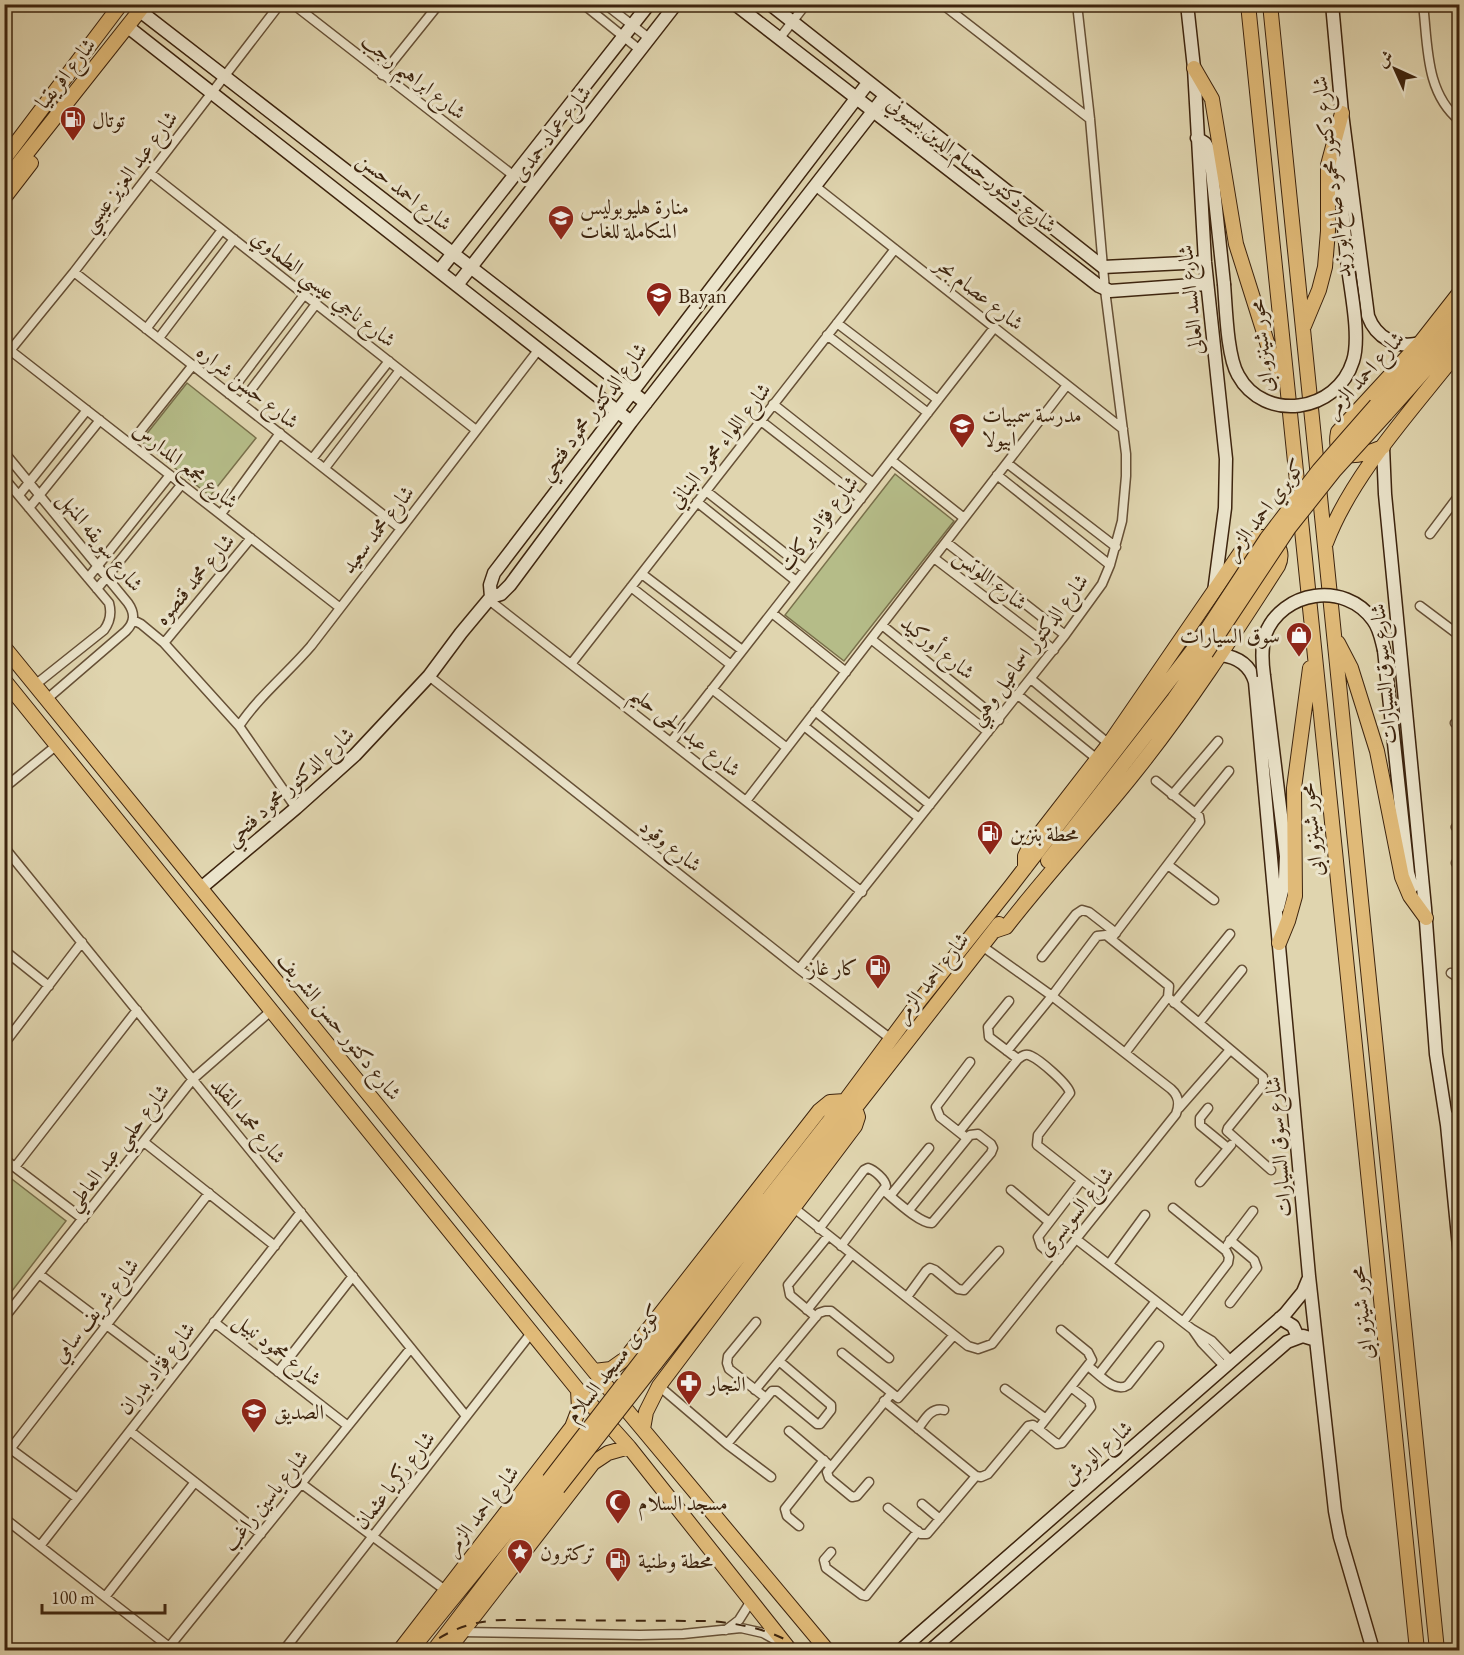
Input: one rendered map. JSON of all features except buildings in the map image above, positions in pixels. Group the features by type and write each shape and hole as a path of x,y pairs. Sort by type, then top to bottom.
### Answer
{"main road":[{"name":"شارع افريقيا","path":"4,144 16,133 27,130 122,4"},
{"name":"محور شينزو ابى","path":"1248,4 1417,1650"},
{"name":"محور شينزو ابى","path":"1270,4 1437,1650"},
{"name":"شارع افريقيا","path":"4,198 32,161 32,147 143,8"},
{"path":"1194,68 1208,90 1213,106 1233,229 1240,257 1271,355 1286,385"},
{"path":"1303,328 1325,267 1329,231 1328,165 1343,118"},
{"path":"4,159 27,130"},
{"path":"4,182 32,147"},
{"name":"شارع احمد الزمر","path":"1383,447 1358,456 1350,456 1338,445 1338,432 1420,343 1460,292"},
{"path":"1381,410 1460,310"},
{"path":"1381,410 1460,331"},
{"path":"1326,545 1344,503 1383,447 1460,350"},
{"name":"كوبري احمد الزمر","path":"1201,649 1289,528 1381,410"},
{"name":"شارع احمد الزمر","path":"1259,536 1270,537 1281,550 1282,555 1278,566 1221,656 1135,772 1006,927 994,931 850,1104 891,1039 1025,868 1030,846 1108,744 1245,546 1259,536"},
{"path":"1335,639 1351,668 1377,751 1402,877 1410,896 1426,913"},
{"path":"1279,943 1295,896 1294,788 1313,645"},
{"name":"شارع دكتور حسن الشريف","path":"4,647 594,1371 827,1650"},
{"path":"1025,868 1201,649"},
{"path":"994,931 1174,699 1201,649"},
{"name":"شارع دكتور حسن الشريف","path":"4,680 578,1389 629,1447 788,1649"},
{"path":"234,962 250,949"},
{"path":"313,1061 330,1047"},
{"name":"شارع احمد الزمر","path":"594,1371 616,1366 630,1352 824,1106 837,1100 850,1104 858,1117 855,1126 660,1386 646,1412 643,1429"},
{"name":"كوبرى مسجد السلام","path":"434,1650 554,1484 850,1104"},
{"path":"630,1352 632,1368 639,1377 648,1384 660,1386"},
{"name":"شارع احمد الزمر","path":"400,1650 569,1433 578,1415 580,1402 578,1389"},
{"path":"569,1433 578,1433 590,1440 594,1449 594,1463"},
{"path":"448,1650 594,1463 608,1453 629,1447"},
{"name":"كوبرى مسجد السلام","path":"411,1650 554,1484"},
{"path":"710,1548 729,1533"}],"street":[{"name":"شارع عبد العزيز عيسي","path":"4,358 74,272 280,4"},
{"name":"شارع ابراهيم رجب","path":"293,4 514,176"},
{"path":"382,75 439,4"},
{"path":"583,4 640,50"},
{"path":"605,4 650,39"},
{"name":"شارع عماد حمدى","path":"439,271 649,4"},
{"name":"شارع عماد حمدى","path":"457,285 676,4"},
{"name":"شارع دكتور حسام الدين بسيوني","path":"735,4 1106,290"},
{"name":"شارع دكتور حسام الدين بسيوني","path":"770,4 1103,267"},
{"path":"779,39 806,4"},
{"path":"942,4 1090,119"},
{"name":"شارع الدكتور اسماعيل وهبي","path":"799,969 1054,650 1102,584 1116,547 1125,499 1126,454 1103,267 1077,4"},
{"name":"شارع السد العالى","path":"1187,4 1194,68 1205,262 1226,459 1227,486 1214,592"},
{"name":"شارع دكتور محمود صالح ابو زيد","path":"1332,4 1343,118 1368,316 1378,332 1388,340 1401,344 1420,343"},
{"path":"1423,4 1434,85 1444,105 1460,121"},
{"name":"شارع احمد حسن","path":"143,8 225,76 646,403"},
{"name":"شارع احمد حسن","path":"128,27 631,422"},
{"name":"شارع الدكتور محمود فتحي","path":"490,598 490,585 494,573 868,83"},
{"name":"شارع الدكتور محمود فتحي","path":"201,888 296,808 368,742 429,676 490,598 501,594 510,585 631,422 885,96"},
{"path":"1197,138 1205,143 1210,152 1233,365 1241,380 1253,393 1268,402 1285,406 1302,406 1319,401 1334,391 1346,378 1353,362 1355,336 1338,163 1343,118"},
{"name":"شارع ناجي عيسي الطماوي","path":"150,174 476,430"},
{"name":"شارع عصام بحر","path":"815,186 1123,429"},
{"path":"146,329 222,230"},
{"path":"159,338 234,239"},
{"name":"شارع اللواء محمود البناني","path":"572,664 895,249"},
{"path":"1103,267 1205,262"},
{"name":"شارع حسن شراره","path":"74,272 400,528"},
{"path":"1106,290 1207,284"},
{"path":"230,394 304,294"},
{"path":"241,403 316,304"},
{"path":"837,323 938,400"},
{"name":"شارع فؤاد بركات","path":"671,742 994,327"},
{"path":"827,335 928,413"},
{"name":"شارع محمد سعيد","path":"239,726 252,708 296,663 538,349"},
{"name":"شارع مجمع المدارس","path":"11,351 339,607"},
{"path":"312,459 388,361"},
{"path":"130,444 193,365"},
{"path":"325,468 400,370"},
{"path":"746,801 1067,385"},
{"path":"773,404 873,483"},
{"path":"19,495 87,410"},
{"path":"30,508 100,420"},
{"path":"761,421 861,499"},
{"path":"221,514 280,433"},
{"name":"شارع سوق السيارات","path":"1383,447 1385,494 1426,913 1436,1054 1447,1125 1460,1257"},
{"name":"شارع سويقه المنهل","path":"4,452 130,606 133,620 126,631 46,699"},
{"path":"891,460 964,518"},
{"path":"1007,463 1116,547"},
{"path":"88,578 170,475"},
{"path":"997,476 1110,565"},
{"name":"شارع سويقه المنهل","path":"4,478 98,589 109,603 111,614 106,626 35,685"},
{"path":"98,589 182,484"},
{"path":"706,491 805,569"},
{"path":"1430,534 1460,494"},
{"path":"697,502 796,581"},
{"name":"شارع محمد قنصوه","path":"164,643 251,538"},
{"name":"شارع اللوتس","path":"946,542 1065,635"},
{"name":"شارع اللوتس","path":"934,558 1054,650"},
{"path":"642,574 742,650"},
{"path":"631,587 730,665"},
{"path":"1276,913 1283,891 1286,856 1263,676 1263,645 1271,624 1285,608 1316,595 1338,596 1358,605 1374,621 1379,630 1384,650 1408,873 1413,891 1426,913"},
{"name":"شارع عبد الحى حليم","path":"490,598 861,892"},
{"path":"1420,606 1460,636"},
{"path":"772,613 846,672"},
{"path":"133,620 164,643 239,726 296,808"},
{"name":"شارع أوركيد","path":"882,625 999,720"},
{"name":"شارع أوركيد","path":"871,639 988,732"},
{"name":"شارع سوق السيارات","path":"1221,656 1232,657 1242,662 1251,671 1255,682 1309,1276 1336,1517 1372,1650"},
{"name":"شارع وقود","path":"429,676 891,1039"},
{"path":"1030,679 1108,744"},
{"path":"712,689 787,748"},
{"path":"1018,695 1097,759"},
{"path":"815,711 930,805"},
{"path":"804,726 919,818"},
{"path":"1172,795 1218,741"},
{"path":"4,788 57,745"},
{"path":"1195,813 1228,771"},
{"path":"1113,936 1200,822 1200,818 1195,813 1156,781"},
{"path":"1460,821 1456,826 1460,831"},
{"name":"شارع محمد المقلد","path":"4,847 466,1416"},
{"path":"1168,865 1214,900"},
{"path":"1042,957 1076,914 1082,910 1089,912 1167,983 1171,1000 1262,1075 1264,1081 1228,1128 1228,1133 1271,1170"},
{"path":"1007,1051 1097,936 1104,934 1113,936"},
{"path":"1125,1053 1230,934"},
{"path":"4,1044 82,942"},
{"path":"982,946 1052,996 1175,1092 1179,1103 1178,1109"},
{"path":"4,950 49,986"},
{"path":"1199,1023 1242,970"},
{"path":"1452,973 1460,979"},
{"path":"1009,1001 987,1030 989,1037 1018,1059"},
{"path":"15,1167 137,1010"},
{"name":"شارع حلمي عبد العاطي","path":"4,1318 193,1079 272,1010"},
{"name":"شارع السويسرى","path":"794,1208 954,1335 973,1348 983,1348 992,1344 1178,1109 1230,1050"},
{"path":"959,1132 1018,1059 1024,1055 1031,1056 1068,1087 1069,1096 1038,1135 1036,1142 1107,1200"},
{"path":"968,1139 940,1117 936,1107 970,1062"},
{"path":"1208,1108 1200,1118 1200,1125 1228,1148"},
{"path":"1447,1125 1460,1113"},
{"path":"819,1229 866,1169 872,1170 885,1181 887,1193 925,1223 934,1222 992,1151 991,1144 978,1134 972,1134 909,1210"},
{"path":"1200,1182 1235,1140"},
{"path":"144,1142 274,1245"},
{"path":"841,1246 929,1148"},
{"path":"1451,1168 1460,1154"},
{"path":"4,1159 83,1219"},
{"path":"1059,1261 1041,1246 1038,1240 1039,1233 1081,1181"},
{"path":"1011,1190 1049,1222"},
{"name":"شارع شريف سامي","path":"77,1498 8,1446 209,1193"},
{"path":"1173,1208 1223,1249 1229,1257 1228,1263 1183,1322"},
{"path":"1223,1249 1253,1211"},
{"name":"شارع فؤاد بدران","path":"40,1546 301,1212"},
{"path":"1108,1264 1145,1215"},
{"path":"816,1317 790,1295 788,1285 828,1236"},
{"path":"1076,1239 1192,1329 1212,1341 1227,1364"},
{"path":"1230,1240 1254,1260 1257,1268 1230,1303"},
{"path":"907,1298 930,1268 958,1289 964,1290 999,1251"},
{"path":"807,1310 852,1254"},
{"path":"39,1274 173,1376"},
{"path":"278,1372 353,1276"},
{"name":"شارع الورش","path":"901,1650 1280,1318 1303,1293 1309,1276"},
{"path":"1099,1374 1156,1301"},
{"path":"755,1390 822,1311 831,1311 889,1358"},
{"path":"1280,1318 1293,1326 1298,1337 1308,1336 1316,1340"},
{"name":"شارع محمود نبيل","path":"214,1322 348,1426"},
{"path":"756,1322 728,1356 727,1363 729,1369 766,1398"},
{"path":"1038,1429 1092,1360 1090,1354 1061,1329"},
{"name":"شارع زكريا عثمان","path":"284,1650 532,1332"},
{"path":"842,1353 897,1398 901,1397 954,1335"},
{"name":"شارع الورش","path":"932,1650 1287,1342 1298,1337"},
{"path":"1088,1366 1117,1388 1126,1387 1159,1346"},
{"name":"شارع ياسين راغب","path":"172,1649 261,1534 411,1348"},
{"path":"728,1444 772,1391 777,1391 817,1424 821,1423 832,1409 831,1405 779,1361"},
{"path":"660,1386 771,1477"},
{"path":"884,1401 981,1478 988,1474 1028,1426 1034,1425 1055,1443 1060,1444 1090,1409 1090,1403 1071,1387"},
{"path":"1005,1389 1046,1419"},
{"path":"799,1526 787,1516 785,1509 891,1394"},
{"path":"918,1429 932,1411 937,1408 944,1410"},
{"path":"130,1431 261,1534"},
{"path":"789,1431 828,1463"},
{"path":"828,1463 829,1478 852,1497 857,1496 869,1482"},
{"path":"888,1508 923,1535 927,1534 976,1476"},
{"path":"105,1597 195,1482"},
{"path":"302,1484 445,1590"},
{"path":"922,1504 940,1519"},
{"path":"4,1518 172,1649"},
{"path":"831,1552 824,1560 826,1568 866,1596 918,1531"},
{"path":"726,1630 739,1620 751,1601"},
{"path":"461,1632 640,1635 741,1628 756,1630 788,1649"}],"green space":[{"path":"187,383 256,438 210,496 141,441"},
{"path":"895,474 954,521 844,661 785,615"},
{"path":"4,1173 66,1221 5,1300 4,1300"}],"railway":[{"path":"423,1650 452,1631 495,1620 710,1621 758,1629 781,1637 803,1650"}],"place":[{"name":"توتال","path":"73,142"},
{"name":"منارة هليوبوليس المتكاملة للغات","path":"561,241"},
{"name":"Bayan","path":"659,318"},
{"name":"مدرسة سمبيات ابيولا","path":"962,449"},
{"name":"سوق السيارات","path":"1299,658"},
{"name":"محطة بنزين","path":"990,856"},
{"name":"كار غاز","path":"878,990"},
{"name":"النجار","path":"689,1406"},
{"name":"الصديق","path":"254,1434"},
{"name":"مسجد السلام","path":"618,1525"},
{"name":"تركترون","path":"520,1575"},
{"name":"محطة وطنية","path":"618,1583"}]}
